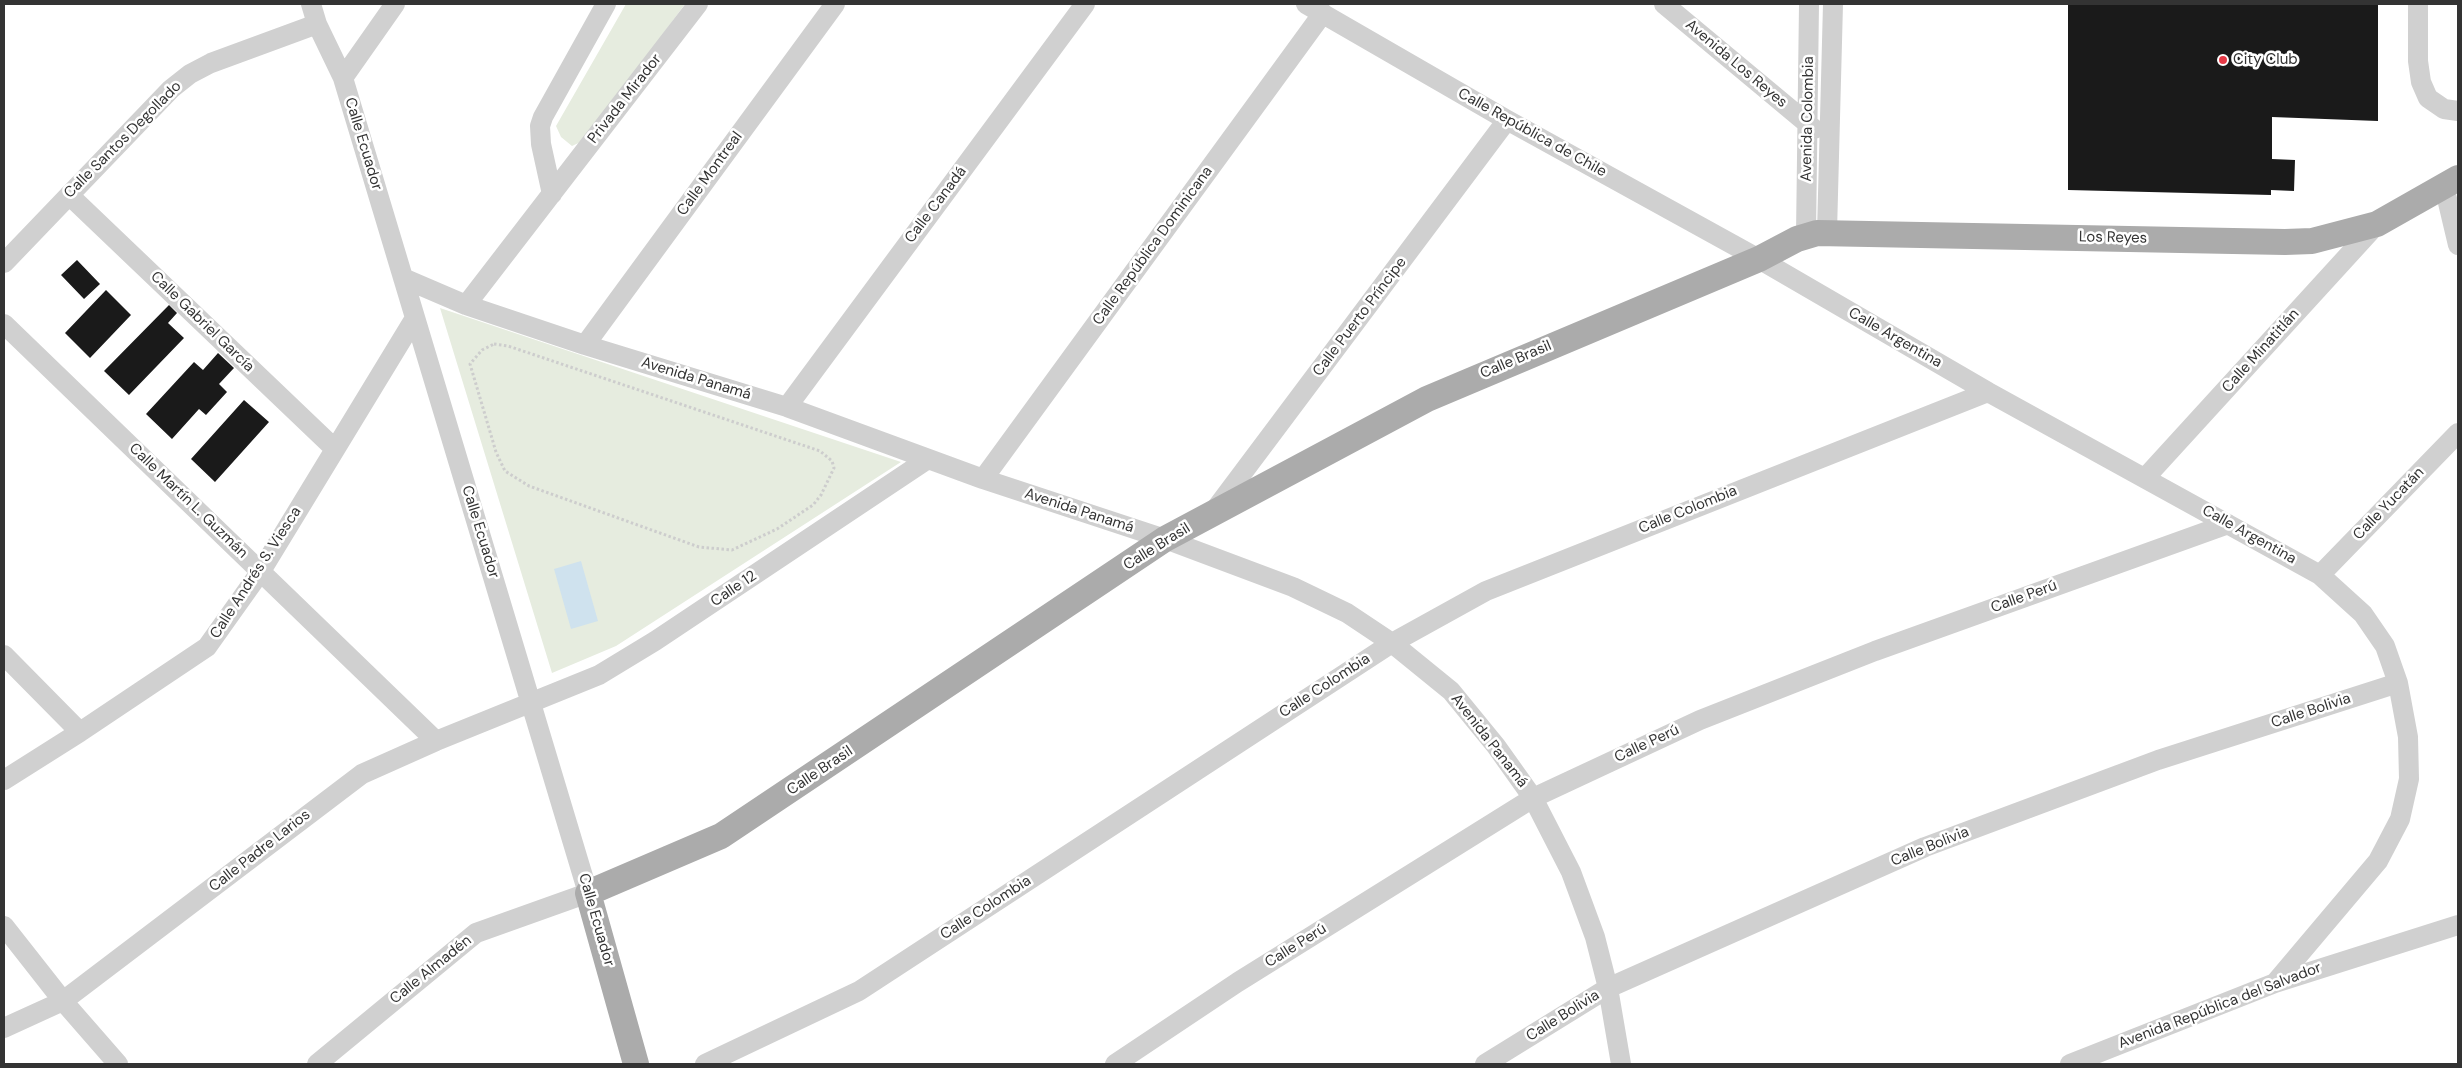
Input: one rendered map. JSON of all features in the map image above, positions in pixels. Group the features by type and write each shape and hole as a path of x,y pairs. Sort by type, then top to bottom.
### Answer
{"main road":[{"name":"Los Reyes","path":"1759,258 1817,234 2312,241 2377,224 2451,182"},
{"name":"Calle Brasil","path":"588,893 697,846 744,822 1165,540 1212,513 1434,396 1759,258"},
{"name":"Calle Ecuador","path":"588,893 636,1064"}],"street":[{"name":"Calle Ecuador","path":"311,4 317,24 343,78 588,893"},
{"path":"343,78 396,4"},
{"path":"552,194 540,144 540,126 543,117 606,4"},
{"name":"Privada Mirador","path":"466,305 698,4"},
{"name":"Calle Montreal","path":"585,345 835,4"},
{"name":"Calle Canadá","path":"787,407 1085,4"},
{"name":"Avenida Los Reyes","path":"1665,4 1831,142"},
{"name":"Avenida Colombia","path":"1809,4 1808,124 1817,234"},
{"name":"Avenida Colombia","path":"1817,234 1831,142 1832,4"},
{"path":"2418,4 2418,61 2421,82 2428,98 2444,109 2458,112"},
{"name":"Calle República de Chile","path":"1314,8 1506,120 1759,258"},
{"name":"Calle República Dominicana","path":"983,478 1314,8"},
{"name":"Calle Santos Degollado","path":"4,263 171,89 190,74 211,63 317,24"},
{"name":"Calle Puerto Príncipe","path":"1212,513 1506,120"},
{"path":"2451,182 2458,245"},
{"name":"Calle Gabriel García","path":"69,195 335,449"},
{"name":"Calle Minatitlán","path":"2145,478 2377,224"},
{"name":"Calle Argentina","path":"1759,258 1988,392 2320,574 2363,614 2385,646 2398,683 2408,737 2410,779 2400,819 2378,860 2275,983"},
{"name":"Avenida Panamá","path":"403,278 466,305 585,345 787,407 928,459 1165,540 1293,587 1347,613 1392,642 1452,691 1496,746 1533,798 1572,872 1595,937 1608,988 1621,1064"},
{"name":"Calle Andrés S. Viesca","path":"4,780 207,647 261,571 415,318"},
{"name":"Calle Martín L. Guzmán","path":"4,324 436,741"},
{"name":"Calle Colombia","path":"705,1064 859,991 1392,642 1501,584 1988,392"},
{"name":"Calle Yucatán","path":"2320,574 2458,433"},
{"name":"Calle 12","path":"531,702 599,675 655,641 928,459"},
{"name":"Calle Perú","path":"1115,1064 1238,982 1533,798 1710,716 1875,651 2228,524"},
{"path":"4,656 80,732"},
{"name":"Calle Bolivia","path":"1485,1064 1608,988 1925,847 2158,760 2398,683"},
{"name":"Calle Padre Larios","path":"4,1028 63,1001 362,774 531,702"},
{"name":"Calle Almadén","path":"318,1064 476,933 588,893"},
{"name":"Avenida República del Salvador","path":"2070,1064 2275,983 2458,925"},
{"path":"4,926 63,1001 118,1064"}],"path":[{"path":"494,344 508,346 820,451 832,461 834,468 821,495 813,505 777,529 732,550 699,547 529,486 505,471 496,452 470,364 482,350 494,344"}],"shaded area":[{"path":"626,4 685,4 585,140 572,146 561,137 556,126"},
{"path":"440,308 901,462 616,646 552,673"}],"water":[{"path":"581,561 598,621 571,629 554,569"}],"building":[{"name":"City Club","path":"2068,4 2378,4 2378,121 2272,117 2272,159 2295,160 2294,191 2271,190 2271,195 2068,190"},
{"path":"77,260 100,284 84,299 61,275"},
{"path":"106,290 131,315 90,358 65,333"},
{"path":"169,305 177,313 168,323 184,338 129,395 104,371"},
{"path":"218,353 234,368 219,384 227,392 206,415 199,409 172,439 146,414 194,362 203,370"},
{"path":"244,400 269,422 215,482 191,459"}],"place":[{"name":"City Club","path":"2223,60"}]}
